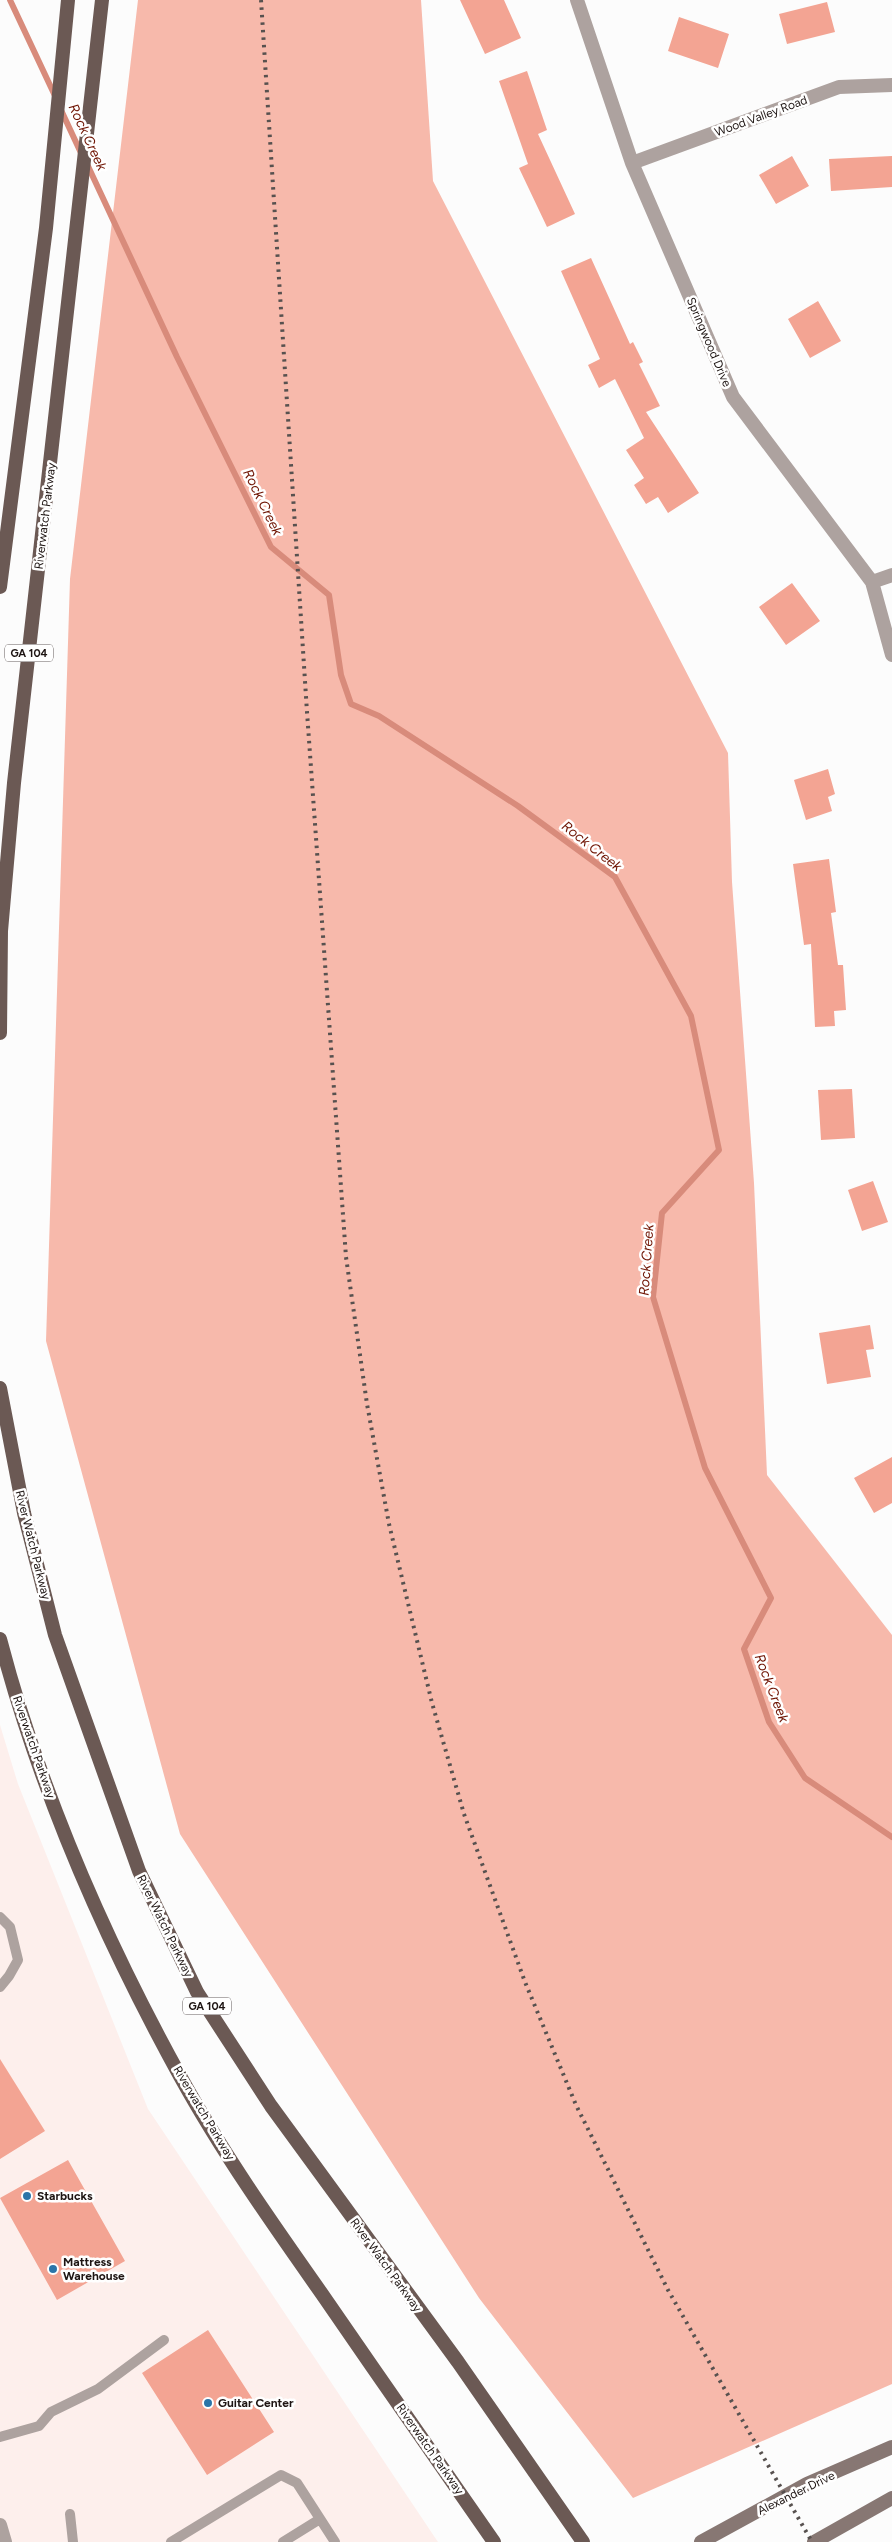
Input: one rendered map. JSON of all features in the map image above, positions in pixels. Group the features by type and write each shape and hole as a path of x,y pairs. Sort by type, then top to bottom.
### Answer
{"main road":[{"path":"0,587 46,228 68,0"},
{"name":"Riverwatch Parkway","path":"0,1033 1,931 14,783 102,0"},
{"name":"River Watch Parkway","path":"0,1388 24,1513 55,1635 139,1871 198,1992 271,2106 458,2362 583,2542"},
{"name":"Riverwatch Parkway","path":"0,1639 37,1759 64,1833 110,1940 181,2078 249,2188 494,2542"},
{"name":"Alexander Drive","path":"701,2542 807,2484 892,2447"},
{"path":"814,2542 892,2498"},
{"path":"474,2513 487,2542"}],"street":[{"name":"Springwood Drive","path":"577,0 632,163 733,397 872,582 892,655"},
{"name":"Wood Valley Road","path":"632,163 838,87 892,85"},
{"path":"872,582 892,575"},
{"path":"0,2525 5,2542"}],"lane":[{"path":"0,1917 10,1927 18,1960 0,1987"},
{"path":"0,2437 39,2426 51,2412 98,2389 164,2340"},
{"path":"171,2542 281,2475 297,2483 335,2542"},
{"path":"70,2514 73,2542"},
{"path":"283,2542 320,2519"}],"shaded area":[{"path":"138,0 421,0 433,181 728,753 732,882 754,1183 767,1475 892,1635 892,2384 633,2498 479,2298 180,1834 46,1341 70,579"},
{"path":"0,1725 18,1784 148,2109 438,2542 0,2542"}],"building":[{"path":"460,0 504,0 521,38 485,54"},
{"path":"827,2 835,32 787,44 779,14"},
{"path":"679,17 729,34 718,68 668,51"},
{"path":"527,71 547,130 538,134 575,214 547,227 519,168 528,164 499,81"},
{"path":"792,156 809,186 776,204 759,175"},
{"path":"892,156 892,187 831,191 829,159"},
{"path":"591,258 630,344 633,342 643,362 639,364 660,406 646,412 699,493 668,513 658,497 646,504 634,485 644,478 626,450 644,438 615,379 599,388 588,365 600,359 561,271"},
{"path":"818,301 841,341 810,358 788,319"},
{"path":"792,583 820,621 786,645 759,607"},
{"path":"828,769 835,794 828,797 832,811 806,820 794,780"},
{"path":"829,859 836,912 831,913 838,965 843,965 846,1010 834,1011 835,1026 815,1027 811,944 804,945 793,864"},
{"path":"852,1089 855,1138 821,1140 818,1090"},
{"path":"873,1181 888,1222 862,1231 848,1190"},
{"path":"870,1325 874,1349 866,1350 871,1377 827,1384 819,1333"},
{"path":"892,1457 892,1503 874,1513 854,1478"},
{"path":"0,2059 45,2131 0,2159"},
{"path":"68,2160 125,2261 57,2300 0,2198"},
{"name":"Guitar Center","path":"208,2330 274,2432 207,2475 142,2373"}],"waterway":[{"name":"Rock Creek","path":"10,0 56,98"},
{"name":"Rock Creek","path":"61,110 81,153"},
{"name":"Rock Creek","path":"87,164 177,357 271,547 329,595 341,675 351,704 379,716 518,806 615,877 691,1016 719,1150 662,1213 653,1297 705,1468 771,1598 744,1649 769,1722 805,1778 892,1837"}],"railway":[{"path":"261,0 307,712 346,1257 367,1404 389,1524 432,1703 464,1814 525,1982 576,2105 668,2290 812,2542"}],"place":[{"name":"Starbucks","path":"27,2196"},
{"name":"Mattress Warehouse","path":"53,2269"},
{"name":"Guitar Center","path":"208,2403"}]}
